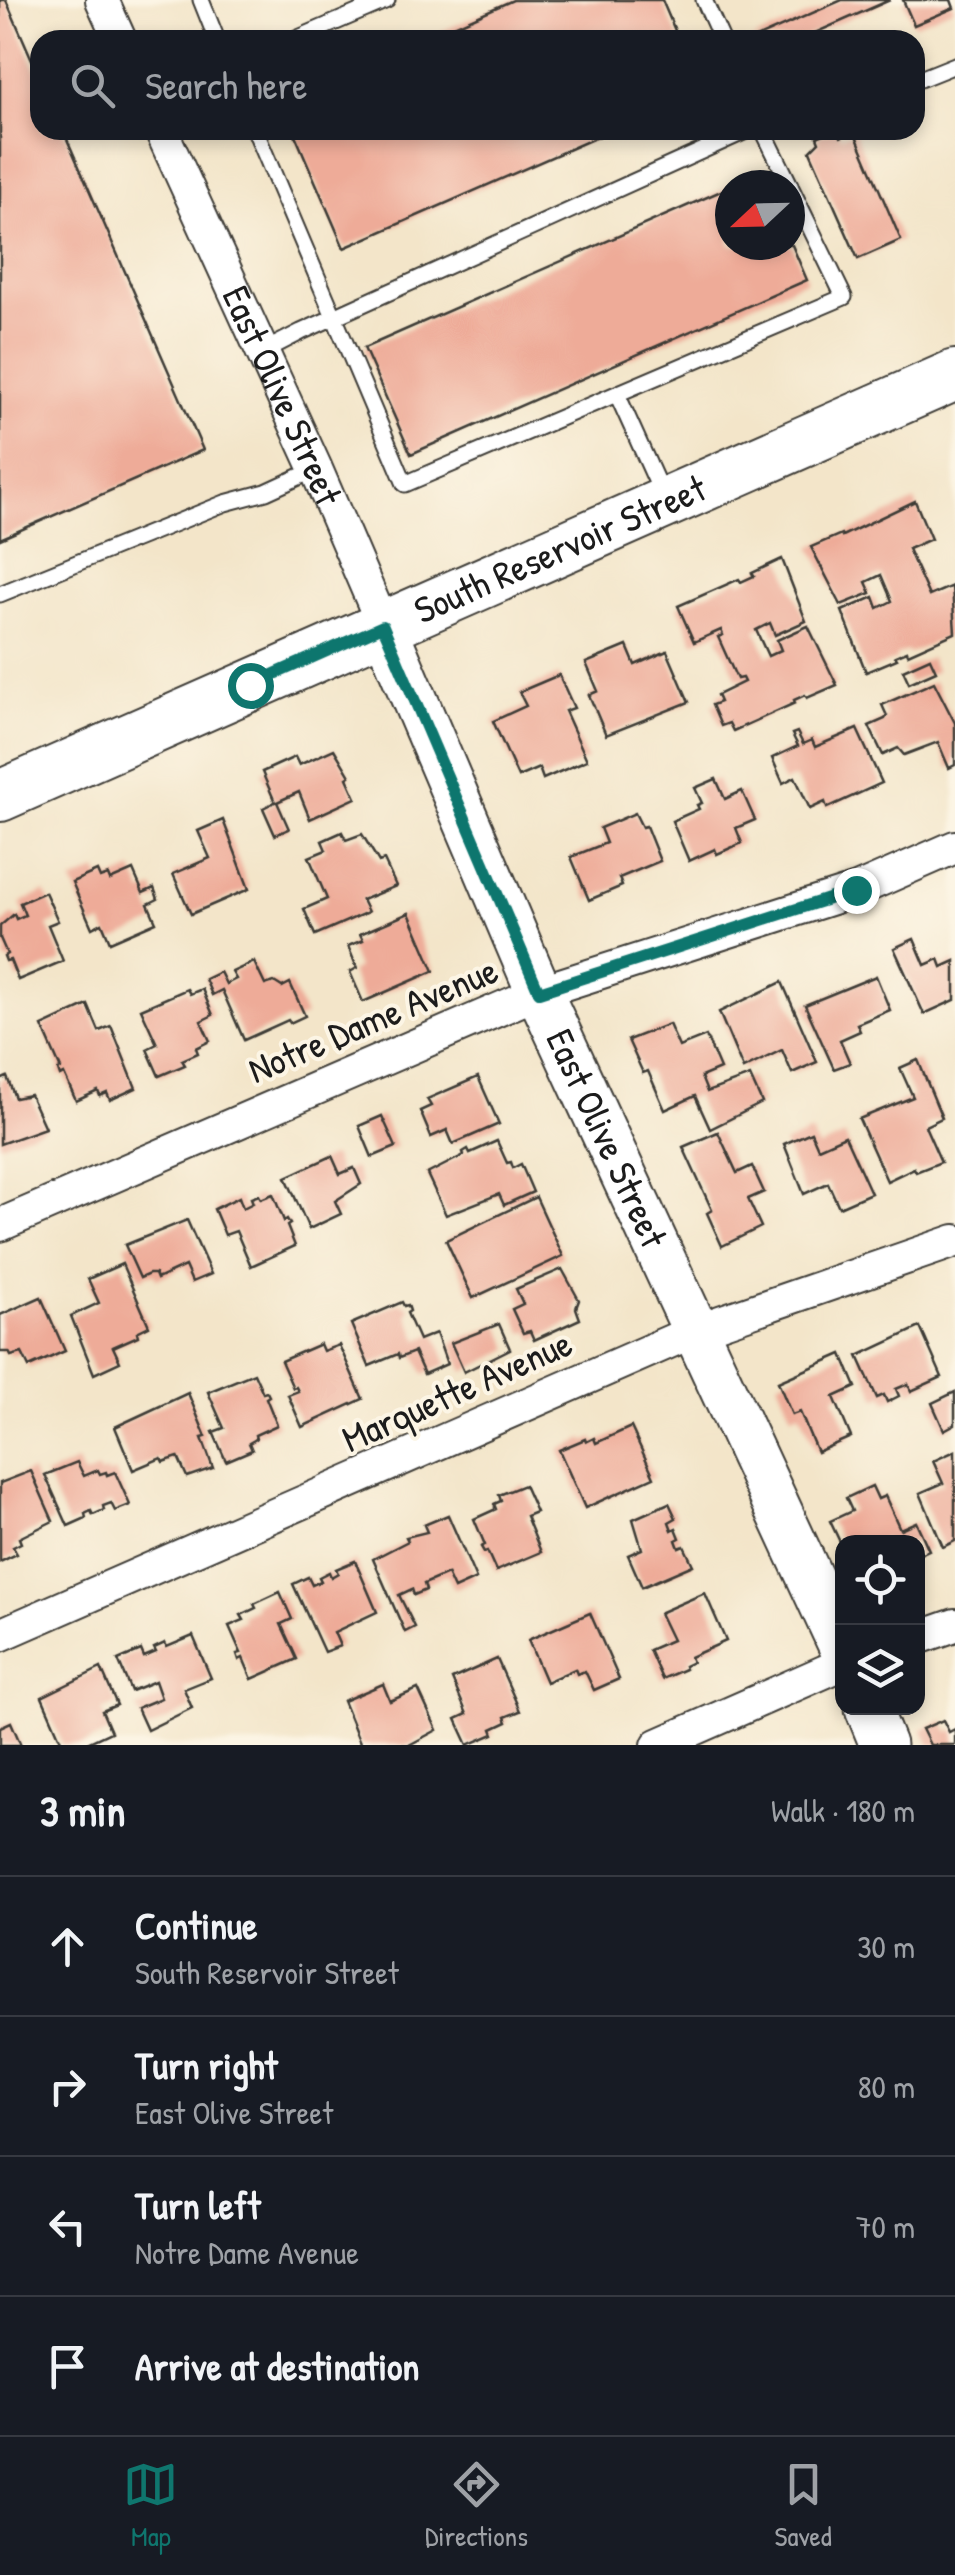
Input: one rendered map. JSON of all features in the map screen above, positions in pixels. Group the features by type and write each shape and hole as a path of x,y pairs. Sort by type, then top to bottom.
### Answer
{"main road":[{"name":"South Reservoir Street","path":"0,796 955,375"}],"street":[{"path":"102,0 116,30"},
{"name":"East Olive Street","path":"164,140 316,469 539,992 835,1632"},
{"name":"Notre Dame Avenue","path":"0,1225 539,992 856,890 955,847"},
{"name":"Marquette Avenue","path":"0,1635 694,1331 955,1240"},
{"path":"925,1636 955,1625"},
{"path":"658,1745 835,1667"},
{"path":"871,1715 883,1745"}],"lane":[{"path":"201,0 213,30"},
{"path":"317,30 387,0"},
{"path":"704,0 718,30"},
{"path":"925,76 955,65"},
{"path":"259,140 405,484 844,298 805,217"},
{"path":"260,354 726,140"},
{"path":"768,140 782,170"},
{"path":"616,394 666,502"},
{"path":"0,594 316,469"}],"building":[{"path":"0,0 6,0 30,55 30,140 67,140 203,450 0,539"},
{"path":"513,0 662,0 675,30 445,30"},
{"path":"842,0 890,0 822,30 774,30"},
{"path":"903,0 951,0 954,8 914,25"},
{"path":"297,140 590,140 344,248"},
{"path":"858,140 901,240 858,259 810,151 819,142"},
{"path":"715,194 715,260 798,260 807,280 411,454 364,348"},
{"path":"915,501 931,539 908,549 929,596 952,586 955,633 895,656 897,659 866,672 842,611 874,597 878,608 892,601 881,575 866,582 871,593 841,605 811,547"},
{"path":"782,559 806,621 775,635 770,623 756,630 768,656 781,650 777,640 808,626 837,685 807,698 805,695 733,731 729,723 721,726 712,705 720,702 717,695 744,682 737,679 718,637 723,635 721,630 694,642 678,606 739,579 741,582"},
{"path":"627,646 635,665 667,651 689,702 606,735 589,695 598,691 586,663"},
{"path":"930,658 936,671 909,683 903,670"},
{"path":"559,675 574,708 565,711 587,760 543,779 539,768 518,777 493,721 526,706 519,692"},
{"path":"934,682 955,723 955,765 949,768 938,742 904,755 898,748 883,755 869,726 887,716 882,705"},
{"path":"857,729 882,783 827,808 825,802 810,809 795,777 783,783 772,758 798,746 792,734 797,732 803,744 812,740 815,747"},
{"path":"334,749 350,776 347,778 356,798 310,819 299,792 277,802 289,829 275,835 263,808 275,802 262,772 295,757 299,765"},
{"path":"716,779 725,799 742,791 755,820 736,828 742,843 717,854 715,849 689,861 672,821 699,809 697,805 702,803 695,788"},
{"path":"635,813 642,827 646,826 660,861 619,878 622,886 589,900 571,857 606,843 600,828"},
{"path":"223,820 249,889 191,914 173,874 210,858 198,831"},
{"path":"342,832 346,840 362,834 379,862 384,860 396,886 362,900 368,912 315,935 304,909 327,899 309,857 326,850 322,841"},
{"path":"133,870 143,893 154,888 158,899 148,904 156,922 110,942 102,923 92,928 72,882 97,871 100,878 108,875 110,880"},
{"path":"45,892 58,921 48,925 63,961 18,980 10,960 6,961 4,956 7,954 0,926 14,914 16,919 25,915 20,903"},
{"path":"409,913 434,971 363,1002 350,972 357,968 348,946 363,940 360,934"},
{"path":"914,939 925,965 939,959 942,967 955,961 955,1000 924,1014 894,948"},
{"path":"254,962 265,985 274,982 282,987 290,983 305,1016 244,1040 222,990 212,995 205,979 220,972 226,984 236,979 232,972"},
{"path":"876,976 890,1010 857,1024 860,1031 840,1040 850,1063 834,1069 805,1005"},
{"path":"782,982 817,1062 792,1073 782,1050 743,1069 719,1012"},
{"path":"187,989 190,994 202,989 213,1015 201,1021 210,1041 196,1048 198,1053 182,1060 185,1065 159,1076 147,1049 157,1044 141,1009"},
{"path":"88,1005 99,1031 111,1026 136,1088 110,1100 107,1093 100,1096 98,1091 76,1101 64,1074 60,1076 61,1069 42,1026"},
{"path":"669,1024 679,1047 706,1036 720,1069 701,1077 707,1092 750,1076 762,1103 710,1129 695,1096 665,1110 648,1071 643,1073 628,1040"},
{"path":"918,1060 942,1118 925,1126 941,1162 916,1172 914,1168 887,1181 859,1119 913,1097 900,1068"},
{"path":"7,1077 15,1098 30,1095 45,1128 0,1144 0,1080"},
{"path":"478,1077 499,1124 453,1144 447,1130 431,1137 420,1111 431,1106 427,1099"},
{"path":"382,1116 396,1147 372,1157 359,1126"},
{"path":"718,1132 737,1173 752,1166 764,1192 748,1199 761,1227 722,1246 707,1213 712,1210 683,1147"},
{"path":"811,1132 818,1148 845,1136 871,1193 839,1207 828,1183 804,1194 784,1144"},
{"path":"497,1141 507,1163 511,1162 513,1168 521,1164 533,1192 504,1205 499,1194 446,1215 427,1174 464,1155 468,1149 470,1153"},
{"path":"332,1156 340,1174 354,1168 361,1184 335,1201 341,1214 309,1229 286,1177"},
{"path":"273,1194 284,1221 287,1219 290,1224 287,1226 295,1246 251,1266 236,1231 225,1235 214,1209 239,1197 243,1208 253,1203 251,1198"},
{"path":"536,1197 563,1256 473,1298 446,1240"},
{"path":"187,1220 211,1274 192,1282 185,1266 157,1279 155,1274 140,1278 125,1245"},
{"path":"122,1264 149,1326 137,1332 138,1336 113,1347 120,1362 94,1374 71,1316 99,1303 88,1279"},
{"path":"562,1269 579,1300 576,1308 580,1319 534,1340 530,1331 523,1333 512,1309 523,1304 516,1289"},
{"path":"41,1297 65,1351 29,1367 22,1353 11,1356 9,1352 0,1352 0,1315"},
{"path":"402,1302 408,1305 407,1313 419,1340 436,1333 447,1364 424,1374 414,1352 369,1366 351,1324"},
{"path":"499,1324 510,1349 464,1372 451,1343"},
{"path":"920,1327 942,1377 911,1391 908,1384 896,1389 899,1396 887,1402 884,1395 877,1398 858,1356"},
{"path":"320,1344 323,1351 339,1345 363,1399 302,1427 288,1395 298,1391 281,1361"},
{"path":"842,1354 856,1387 834,1397 851,1437 817,1452 800,1412 792,1415 778,1382"},
{"path":"254,1373 263,1393 269,1396 266,1398 277,1425 255,1435 256,1439 249,1443 252,1450 226,1461 213,1432 224,1428 208,1392"},
{"path":"955,1392 955,1424 944,1430 932,1403"},
{"path":"188,1393 206,1437 202,1438 213,1468 187,1477 178,1457 163,1462 161,1458 133,1470 115,1427"},
{"path":"631,1427 654,1477 585,1508 559,1450 585,1439 586,1442 594,1438 596,1443"},
{"path":"955,1451 955,1541 943,1547 920,1493 943,1483 933,1461"},
{"path":"77,1462 84,1476 98,1470 107,1475 115,1472 130,1505 115,1511 111,1503 68,1526 45,1475"},
{"path":"31,1471 53,1521 19,1538 21,1543 13,1547 17,1554 0,1562 0,1483"},
{"path":"524,1485 536,1512 526,1516 541,1552 496,1571 481,1547 485,1545 474,1519 496,1509 494,1504 501,1501 499,1495"},
{"path":"872,1486 878,1499 885,1496 900,1529 916,1522 922,1535 837,1535 830,1521 852,1511 846,1498"},
{"path":"669,1503 676,1518 669,1522 672,1530 676,1528 679,1548 684,1546 693,1565 642,1587 628,1555 642,1549 633,1519"},
{"path":"448,1515 476,1579 454,1589 447,1574 424,1584 426,1590 414,1595 412,1589 399,1595 415,1627 405,1632 373,1559 408,1541 406,1537 427,1532 424,1525"},
{"path":"355,1561 377,1612 334,1632 340,1646 324,1652 293,1584 308,1577 312,1585 321,1581 319,1577 329,1572 331,1577 338,1573 336,1569"},
{"path":"280,1592 292,1619 281,1624 297,1659 252,1679 243,1658 239,1660 237,1654 241,1653 229,1626 244,1620 241,1615 256,1608 254,1604"},
{"path":"705,1593 726,1641 690,1657 692,1662 685,1669 662,1679 649,1650 672,1640 659,1613"},
{"path":"590,1613 619,1679 594,1690 585,1671 577,1674 575,1669 546,1682 528,1640"},
{"path":"193,1636 211,1678 184,1689 192,1708 147,1730 137,1708 161,1698 155,1681 131,1691 118,1660 141,1650 144,1657 165,1643 167,1647"},
{"path":"497,1659 520,1711 505,1717 507,1722 492,1729 494,1734 468,1745 456,1719 467,1714 452,1679"},
{"path":"101,1668 117,1705 102,1711 111,1732 83,1745 63,1745 42,1697"},
{"path":"383,1684 390,1701 418,1689 437,1730 409,1745 361,1745 343,1701"},
{"path":"943,1720 949,1732 955,1729 955,1745 930,1745 922,1729"},
{"path":"11,1722 21,1745 0,1745 0,1727"}],"route":[{"path":"250,685 383,626 539,992 856,890"}]}
